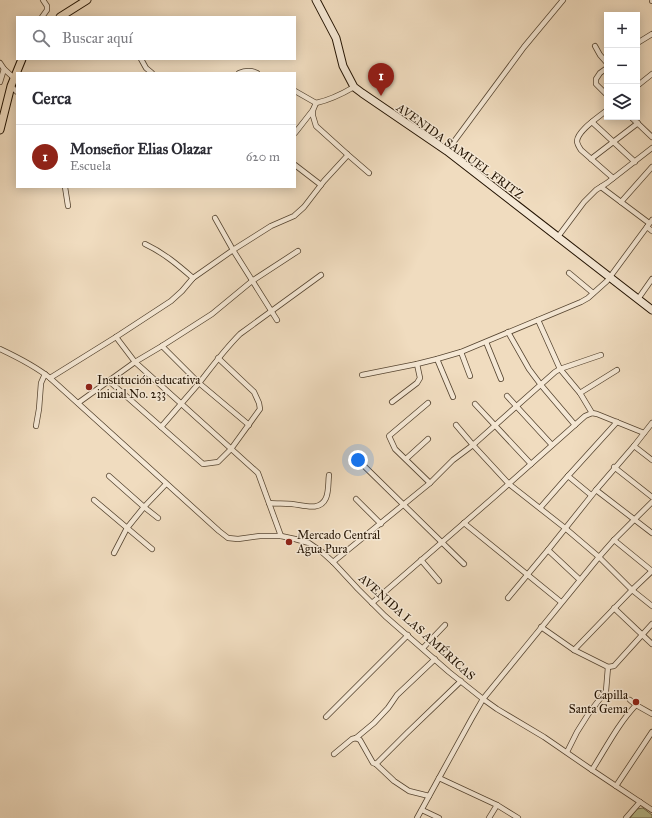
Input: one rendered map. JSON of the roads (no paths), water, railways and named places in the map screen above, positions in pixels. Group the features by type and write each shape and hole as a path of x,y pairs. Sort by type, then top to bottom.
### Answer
{"main road":[{"path":"62,16 87,0"},
{"path":"17,72 22,60"},
{"path":"0,130 11,86 16,73"}],"street":[{"path":"43,0 47,6 47,10 43,16"},
{"name":"AVENIDA SAMUEL FRITZ","path":"316,0 336,38 343,66 354,87 447,151 557,238 652,310"},
{"path":"447,151 524,47 563,0"},
{"path":"640,41 652,34"},
{"path":"595,46 604,59"},
{"path":"142,60 146,68 151,72"},
{"path":"0,63 14,78"},
{"path":"0,82 4,69"},
{"path":"241,72 252,70 256,72"},
{"path":"604,70 600,72 596,79 596,84 604,92"},
{"path":"640,84 652,74"},
{"path":"11,86 16,91"},
{"path":"296,92 316,103 326,101 354,87"},
{"path":"296,132 313,110 316,103"},
{"path":"313,110 316,126 369,172"},
{"path":"604,112 581,133 577,141 581,150 613,178"},
{"path":"634,120 652,137"},
{"path":"592,122 635,162"},
{"path":"591,158 638,123"},
{"path":"557,238 584,202 596,190 652,148"},
{"path":"50,378 171,301 193,278 233,250 271,226 294,216 304,207 347,156 347,154"},
{"path":"296,166 321,185"},
{"path":"621,202 652,167"},
{"path":"601,187 649,223 652,231"},
{"path":"65,188 68,206"},
{"path":"215,218 233,250 277,320"},
{"path":"362,374 417,364 461,352 581,302 588,298 607,281 649,223"},
{"path":"145,244 175,262 193,278"},
{"path":"78,403 135,362 212,314 252,281 298,250"},
{"path":"569,273 593,293"},
{"path":"161,427 199,383 218,358 240,334 321,275"},
{"path":"638,299 652,279"},
{"path":"538,320 560,369 580,392 592,413 644,433"},
{"path":"508,332 528,369 575,425"},
{"path":"116,337 135,362 258,473 281,536"},
{"path":"486,342 501,379"},
{"path":"162,346 199,383 249,425"},
{"name":"AVENIDA LAS AMÉRICAS","path":"0,349 20,359 50,378 166,484 228,538 238,539 260,536 281,536 309,543 333,562 385,616 461,681 497,709 544,737 652,810"},
{"path":"461,352 470,376"},
{"path":"333,562 430,483 453,460 541,386 555,372 601,355"},
{"path":"109,381 203,464 218,462 232,448 260,409 256,394 218,358"},
{"path":"438,359 453,397"},
{"path":"392,402 417,383 420,378 417,364"},
{"path":"580,392 617,370"},
{"path":"36,426 41,383 45,374"},
{"path":"507,396 552,445"},
{"path":"428,403 389,436 395,449 430,483"},
{"path":"475,404 531,464"},
{"path":"372,603 585,416 592,413"},
{"path":"540,508 617,422"},
{"path":"508,598 614,467 634,446 652,423"},
{"path":"456,425 472,445 509,484 566,528 632,590 652,606"},
{"path":"406,459 428,440"},
{"path":"634,446 652,460"},
{"path":"361,462 464,564"},
{"path":"614,467 652,497"},
{"path":"269,504 291,504 306,507 313,507 320,504 326,499 329,475"},
{"path":"109,476 158,518"},
{"path":"568,476 591,495"},
{"path":"114,554 127,528 144,506 166,484"},
{"path":"596,490 652,533"},
{"path":"356,499 381,524"},
{"path":"94,500 152,549"},
{"path":"417,818 483,698 561,602 614,540 652,502"},
{"path":"464,523 561,602"},
{"path":"574,650 652,571 614,540"},
{"path":"548,550 580,580"},
{"path":"421,560 439,581"},
{"path":"614,608 652,644"},
{"path":"541,627 574,650 608,667 614,666 652,624"},
{"path":"423,648 445,625"},
{"path":"326,717 408,635"},
{"path":"334,754 374,723 388,708 397,695 435,658"},
{"path":"566,752 589,713 606,691 608,667"},
{"path":"376,764 461,681"},
{"path":"630,700 652,714"},
{"path":"592,770 621,723 636,705"},
{"path":"616,786 652,732"},
{"path":"356,738 360,740 373,763 394,781 409,791 429,796"},
{"path":"439,778 498,805 518,818"},
{"path":"626,818 640,802"},
{"path":"489,818 498,805"},
{"path":"422,810 439,818"}],"place":[{"name":"Monseñor Elias Olazar","path":"381,96"},
{"name":"Institución educativa inicial No. 233","path":"89,387"},
{"name":"Mercado Central Agua Pura","path":"289,542"},
{"name":"Capilla Santa Gema","path":"636,702"}]}
